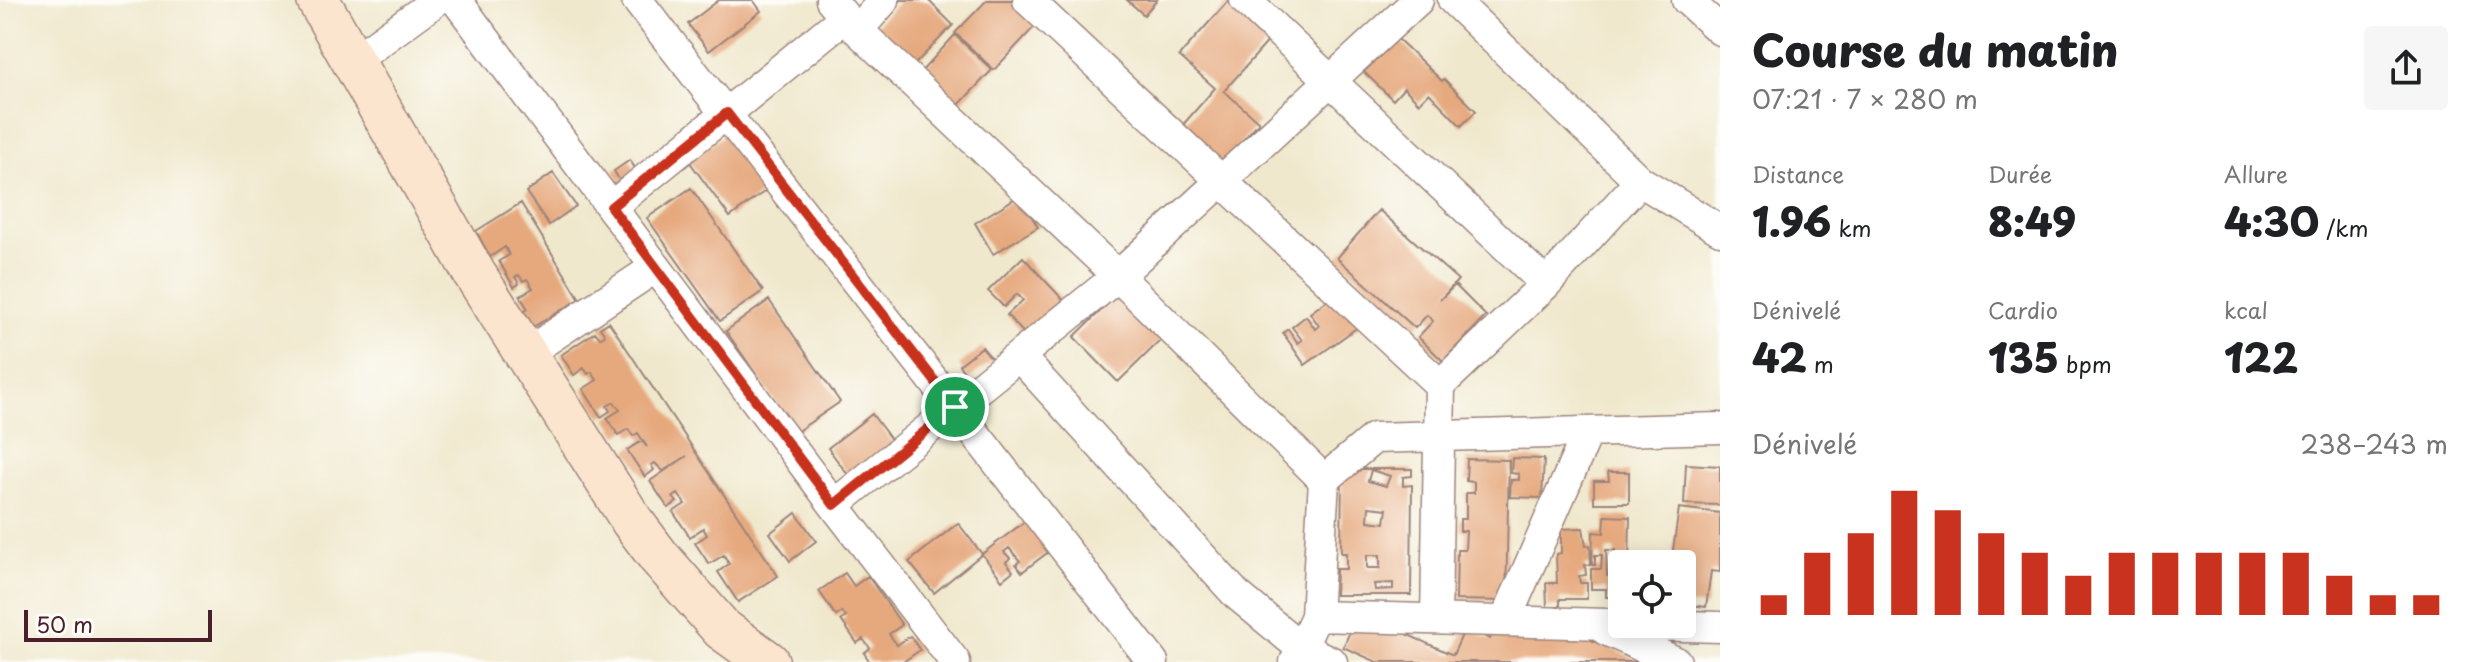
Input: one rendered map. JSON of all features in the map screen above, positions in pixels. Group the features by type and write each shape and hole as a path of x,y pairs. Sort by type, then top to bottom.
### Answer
{"street":[{"path":"318,0 524,355 615,497 659,557 722,629 768,662"},
{"path":"353,61 437,0"},
{"path":"456,0 955,662"},
{"path":"637,0 1153,662"},
{"path":"611,207 845,16 884,0"},
{"path":"1028,0 1440,385"},
{"path":"1245,0 1546,284"},
{"path":"834,505 1118,276 1418,0"},
{"path":"1453,0 1640,181 1720,230"},
{"path":"1687,0 1720,30"},
{"path":"845,16 1118,276 1324,480"},
{"path":"1436,619 1440,385 1546,284 1640,181"},
{"path":"524,355 656,267"},
{"path":"1019,356 1236,594 1298,655 1332,662"},
{"path":"1298,655 1316,616 1324,480 1374,438 1720,428"},
{"path":"1505,621 1588,432"},
{"path":"1316,616 1720,627"},
{"path":"1593,624 1676,662"}],"building":[{"path":"719,0 753,0 761,11 709,51 688,24"},
{"path":"901,0 928,0 953,25 914,65 875,26"},
{"path":"987,0 1012,0 1037,24 994,70 955,33"},
{"path":"1127,0 1157,0 1144,15"},
{"path":"1229,0 1271,38 1224,91 1259,122 1222,164 1181,127 1215,88 1179,56"},
{"path":"955,35 992,70 956,108 919,74"},
{"path":"1397,38 1476,111 1461,126 1429,93 1419,103 1404,88 1393,100 1364,72"},
{"path":"735,127 776,183 730,217 689,161"},
{"path":"630,160 636,170 620,181 614,171"},
{"path":"553,173 576,206 549,225 526,192"},
{"path":"691,188 763,291 720,321 647,218"},
{"path":"1019,196 1038,227 993,254 975,223"},
{"path":"521,203 580,299 533,327 520,296 533,288 527,279 523,281 519,275 515,277 519,284 514,287 499,261 509,255 505,247 490,257 476,231"},
{"path":"1379,210 1458,280 1440,300 1455,285 1486,316 1443,361 1418,337 1433,321 1427,315 1415,328 1337,258"},
{"path":"1023,257 1068,305 1031,341 1007,315 1023,300 1017,294 1004,307 988,291"},
{"path":"1125,287 1169,332 1118,382 1074,337"},
{"path":"1339,292 1362,324 1305,365 1283,333 1288,329 1298,343 1302,340 1292,327 1306,316 1315,329 1319,326 1310,313"},
{"path":"769,300 840,402 796,432 726,331"},
{"path":"609,322 778,576 738,602 718,572 729,564 724,555 709,564 695,543 707,535 703,528 690,537 673,512 685,504 678,494 673,497 677,502 668,508 650,481 687,456 663,471 655,463 651,465 654,470 645,477 627,450 642,441 647,447 638,433 633,436 628,429 618,435 607,418 620,410 614,402 607,406 610,411 601,417 583,389 597,380 592,372 588,374 584,368 574,375 561,355 595,332 600,338 605,335 600,328"},
{"path":"982,347 993,360 969,379 959,365"},
{"path":"872,414 895,445 851,479 828,448"},
{"path":"1512,458 1544,459 1542,498 1510,497 1511,480 1519,480 1519,474 1511,473"},
{"path":"1467,459 1509,460 1506,601 1456,600 1457,550 1465,550 1466,531 1460,531 1460,519 1466,519 1466,493 1474,493 1474,482 1466,481"},
{"path":"1686,464 1720,466 1720,505 1684,504"},
{"path":"1342,469 1412,469 1412,476 1403,477 1403,486 1412,485 1411,595 1335,595 1336,569 1346,569 1346,553 1341,553","holes":["1371,470 1390,476 1386,486 1368,481","1369,507 1387,509 1385,523 1368,521","1367,555 1380,555 1380,568 1367,568","1393,583 1393,589 1375,590 1374,584"]},
{"path":"1608,472 1629,472 1629,503 1594,503 1594,481 1609,481"},
{"path":"1679,508 1720,513 1720,572 1711,571 1706,607 1696,606 1696,550 1673,550"},
{"path":"796,513 816,541 790,561 770,533"},
{"path":"1032,516 1055,547 1022,572 1016,564 1020,561 1009,548 1004,552 1010,558 1006,562 1013,571 1002,580 982,554"},
{"path":"1605,516 1630,517 1629,550 1606,550 1608,597 1606,589 1591,589 1591,569 1601,569 1602,555 1595,555 1595,565 1592,565 1593,532 1604,533"},
{"path":"958,523 982,554 934,593 909,562"},
{"path":"1583,528 1586,546 1590,545 1591,565 1585,565 1586,575 1579,576 1580,583 1587,583 1587,599 1560,599 1560,607 1547,607 1546,583 1557,583 1556,554 1561,553 1561,529"},
{"path":"845,573 854,586 868,576 902,625 889,634 897,645 910,636 920,650 903,662 870,662 864,653 870,648 863,639 857,643 841,620 846,617 842,612 836,616 819,591"},
{"path":"1379,622 1453,655 1465,628 1490,639 1497,624 1572,632 1643,662 1377,662 1343,647 1354,623"}],"route":[{"path":"727,113 955,407 834,505 611,207 727,113"}]}
